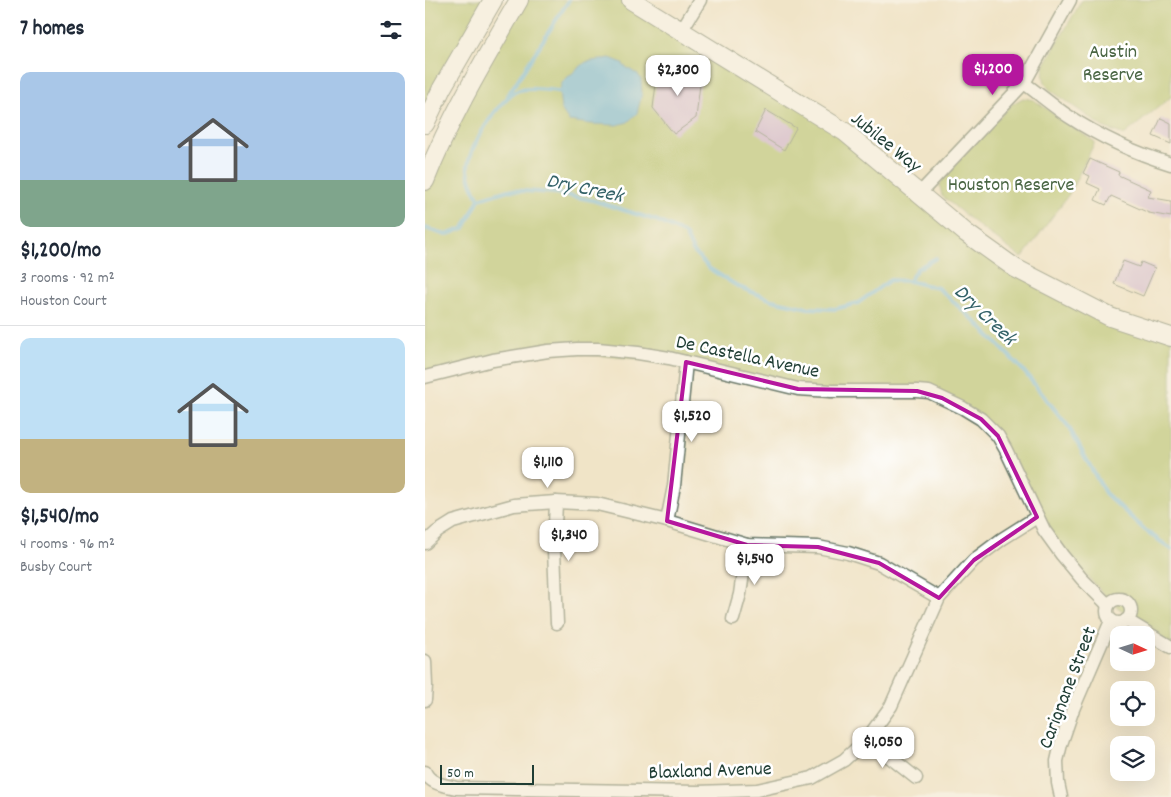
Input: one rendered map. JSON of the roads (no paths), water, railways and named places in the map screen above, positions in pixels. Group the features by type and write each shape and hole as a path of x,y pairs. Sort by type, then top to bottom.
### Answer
{"street":[{"path":"425,124 442,88 493,0"},
{"path":"425,181 451,122 519,0"},
{"name":"Jubilee Way","path":"631,0 845,132 967,233 1015,268 1110,317 1171,337"},
{"path":"681,31 700,0"},
{"path":"919,194 1024,83 1070,0"},
{"path":"1024,83 1068,116 1097,133 1147,156 1171,164"},
{"name":"De Castella Avenue","path":"425,377 493,360 548,350 598,349 638,353 686,362 798,389 929,392 981,419 999,436 1044,530 1082,579 1108,605"},
{"path":"667,521 674,486 686,362"},
{"path":"556,502 554,550 557,623"},
{"path":"425,543 437,532 453,522 514,505 556,502 597,504 667,521 747,545 818,547 848,553 879,563 939,598"},
{"name":"Blaxland Avenue","path":"425,772 435,783 456,788 553,793 757,790 812,778 844,760 867,739 891,706 939,598 974,560 1002,539 1037,517"},
{"path":"733,620 740,594 747,545"},
{"path":"1115,600 1127,604 1130,608 1129,617 1118,623 1111,621 1108,616 1108,605 1115,600"},
{"path":"1126,620 1171,647"},
{"name":"Carignane Street","path":"1061,797 1057,762 1061,744 1073,709 1111,621"},
{"path":"425,661 425,700"},
{"path":"867,739 916,778"}],"water":[{"path":"610,58 623,63 623,65 637,73 641,79 642,94 637,113 628,122 617,125 569,121 561,109 559,91 563,81 586,62"}],"waterway":[{"path":"508,95 569,0"},
{"path":"479,199 469,177 469,161 478,138 493,114 517,91 531,89 559,91"},
{"name":"Dry Creek","path":"425,228 446,235 464,228 479,199 508,190 555,193 592,200 658,221 685,234 693,251 710,269 739,287 772,300 808,308 835,309 858,303 890,280 909,281 938,288 976,322 1022,369 1068,426 1105,493 1145,530 1171,549"},
{"path":"909,281 917,269 936,258"}],"park label":[{"name":"Austin Reserve","path":"1113,62"},
{"name":"Houston Reserve","path":"1011,183"}]}
